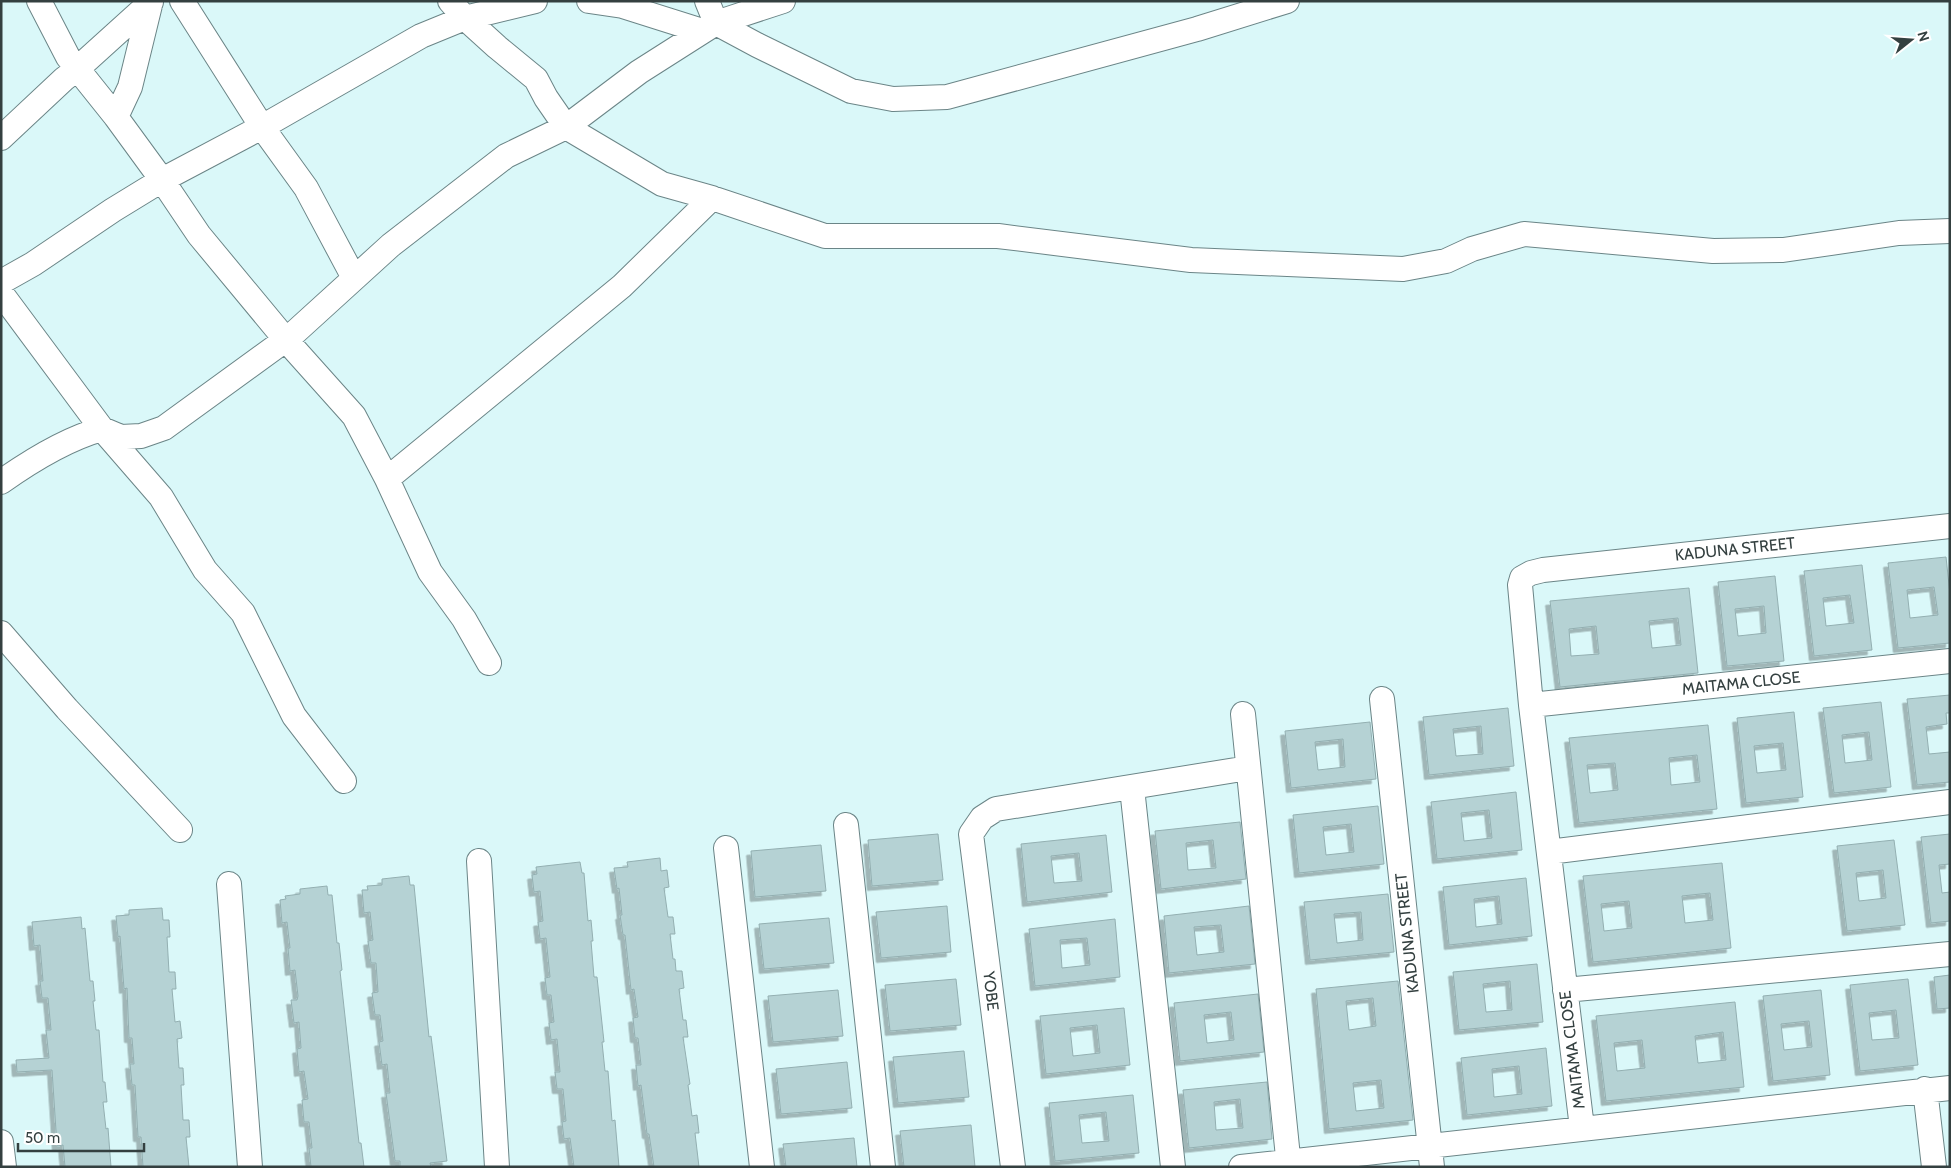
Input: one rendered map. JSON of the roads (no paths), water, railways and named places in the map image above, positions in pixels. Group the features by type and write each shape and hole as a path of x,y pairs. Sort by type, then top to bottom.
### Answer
{"street":[{"path":"39,1 68,57 116,117 199,235 286,340 354,416 387,479 430,572 464,619 489,663"},
{"path":"182,1 262,126 306,188 354,278"},
{"path":"1,282 33,264 113,210 162,180 421,36 457,10 535,1"},
{"path":"589,1 708,18 783,1"},
{"path":"708,18 757,45 851,91 893,99 938,98 1197,29 1287,1"},
{"path":"1,138 151,2"},
{"path":"116,117 130,87 151,2"},
{"path":"457,10 496,47 536,79 566,128 662,184 712,198 825,236 998,236 1191,260 1403,269 1446,261 1472,249 1524,234 1713,251 1783,250 1899,234 1950,231"},
{"path":"1,482 27,464 87,433 102,429 120,437 142,436 164,428 286,340 391,245 506,156 566,128 708,18"},
{"path":"387,479 622,286 712,198"},
{"path":"1,293 102,429 161,497 206,570 243,613 294,716 344,780"},
{"name":"KADUNA STREET","path":"1522,578 1543,570 1950,526"},
{"name":"MAITAMA CLOSE","path":"1522,578 1520,585 1531,706 1582,1128"},
{"path":"1,633 67,709 180,830"},
{"name":"MAITAMA CLOSE","path":"1531,706 1950,661"},
{"name":"KADUNA STREET","path":"1382,698 1431,1156"},
{"path":"1243,714 1288,1164"},
{"path":"1172,1167 1132,788 1248,768"},
{"name":"YOBE","path":"1012,1167 971,834 982,818 996,809 1132,788"},
{"path":"1549,852 1950,802"},
{"path":"846,825 883,1167"},
{"path":"726,848 762,1167"},
{"path":"479,862 497,1167"},
{"path":"229,884 250,1167"},
{"path":"1565,990 1950,954"},
{"path":"1241,1167 1431,1156 1582,1128 1925,1089 1950,1088"},
{"path":"1925,1089 1934,1167"}]}
